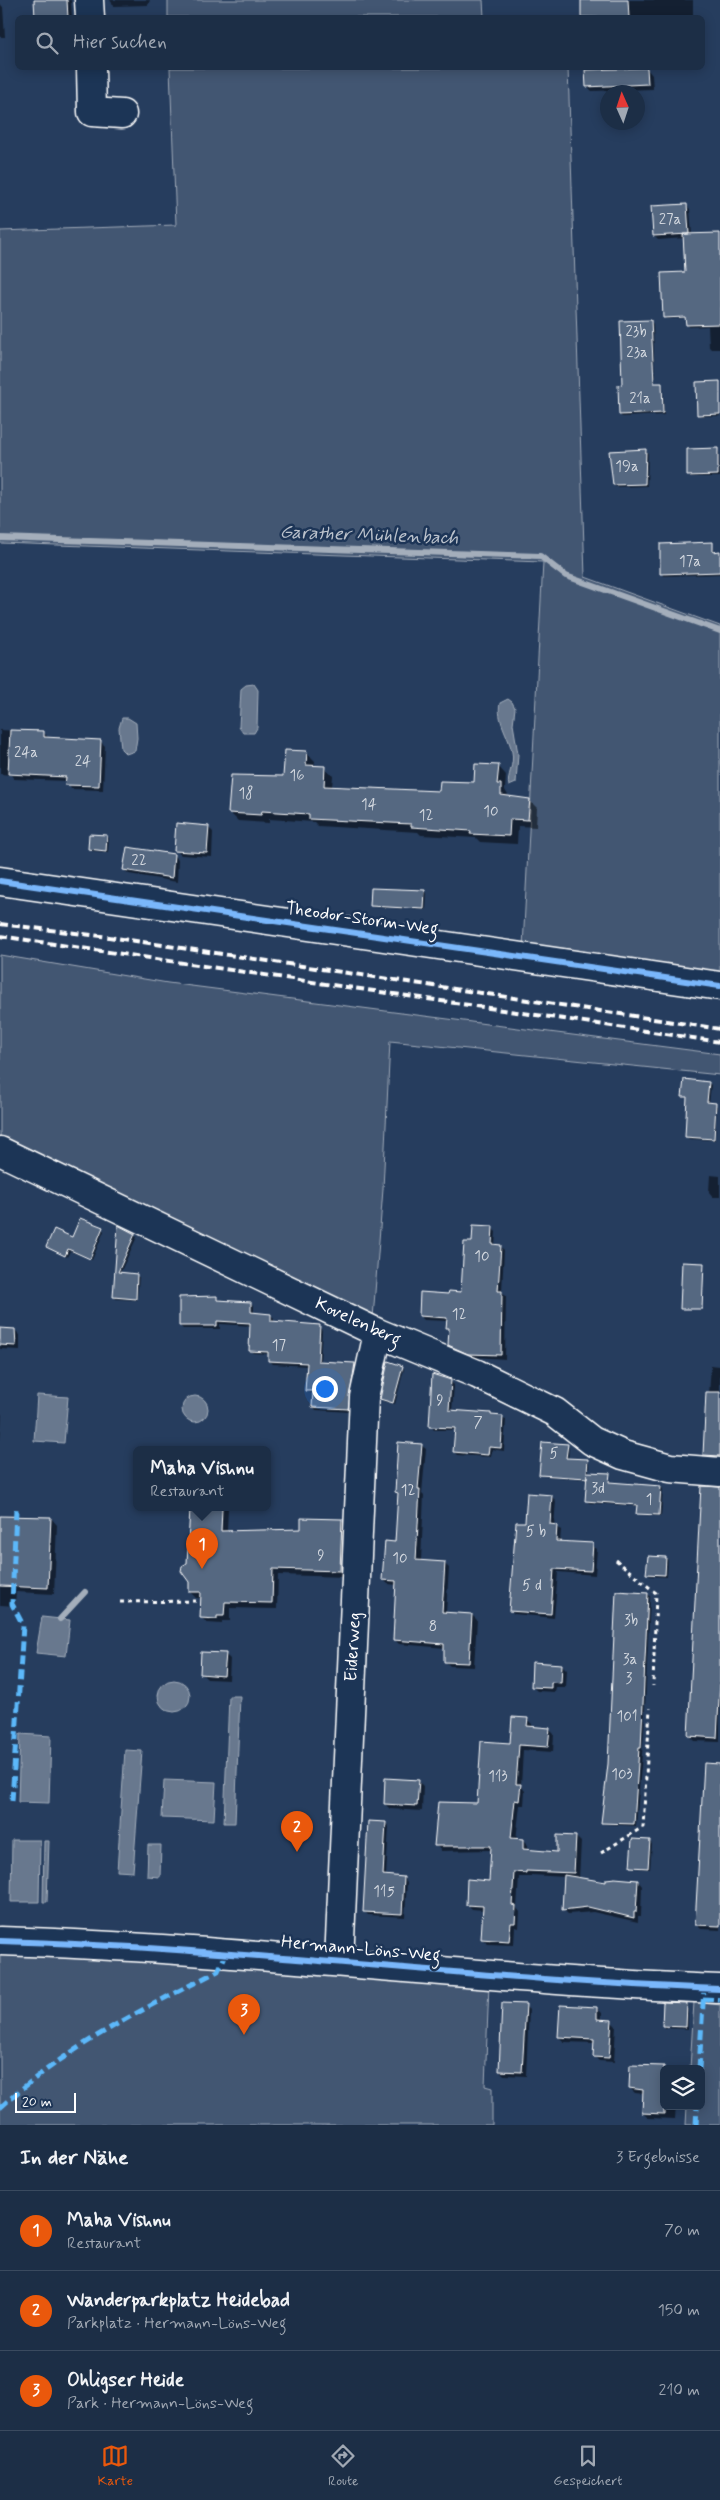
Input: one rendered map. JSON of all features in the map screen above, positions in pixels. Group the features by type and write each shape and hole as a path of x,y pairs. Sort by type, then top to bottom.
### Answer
{"street":[{"path":"89,0 90,15"},
{"path":"91,70 92,112 122,114"},
{"name":"Theodor-Storm-Weg","path":"0,881 720,986"},
{"name":"Kovelenberg","path":"0,1151 378,1333 477,1374 555,1412 592,1441 623,1455 670,1468 720,1472"},
{"name":"Eiderweg","path":"339,1962 364,1397 378,1333"},
{"name":"Hermann-Löns-Weg","path":"0,1941 98,1944 506,1976 720,1989"}],"path":[{"path":"616,1560 656,1593 653,1686"},
{"path":"120,1602 200,1601"},
{"path":"601,1853 643,1827 650,1708"}],"shaded area":[{"path":"168,0 483,0 484,15 168,15"},
{"path":"170,70 568,70 585,577 720,626 720,977 523,947 543,562 0,543 0,231 176,225"},
{"path":"254,684 258,690 257,728 254,733 243,733 239,727 241,689 246,685"},
{"path":"508,699 515,708 513,724 518,754 516,783 509,786 508,782 513,757 501,722 499,709 500,703"},
{"path":"122,718 128,718 136,723 137,738 135,751 126,754 121,749 119,728"},
{"path":"0,955 168,983 720,1054 720,1075 390,1041 383,1189 373,1318 0,1141"},
{"path":"37,1395 68,1397 64,1443 34,1441"},
{"path":"195,1396 204,1400 208,1409 204,1418 195,1422 186,1418 182,1409 186,1400"},
{"path":"42,1617 70,1620 66,1656 36,1653"},
{"path":"174,1680 185,1685 190,1696 185,1707 174,1712 163,1707 158,1696 163,1685"},
{"path":"229,1696 240,1696 235,1823 224,1823"},
{"path":"20,1734 51,1736 49,1803 18,1802"},
{"path":"125,1750 142,1751 133,1872 117,1871"},
{"path":"164,1780 216,1782 214,1820 162,1818"},
{"path":"12,1840 40,1840 39,1902 11,1902"},
{"path":"44,1841 49,1841 47,1902 43,1902"},
{"path":"148,1845 161,1845 160,1877 147,1876"},
{"path":"0,1955 250,1966 489,1984 485,2086 492,2088 492,2125 0,2125"},
{"path":"694,2002 720,2005 720,2125 686,2125 687,2110 705,2110 705,2065 690,2065"}],"building":[{"path":"34,0 67,0 68,15 35,15"},
{"path":"581,0 628,0 629,15 581,15"},
{"path":"585,70 647,70 648,84 586,87"},
{"path":"687,204 689,234 653,236 651,206"},
{"path":"720,233 720,324 686,325 685,317 663,318 661,273 685,272 683,234"},
{"path":"651,320 654,383 662,383 663,413 619,415 618,385 622,384 620,321"},
{"path":"720,381 720,414 697,415 696,382"},
{"path":"718,448 718,475 687,476 687,449"},
{"path":"646,449 645,484 613,485 609,451"},
{"path":"713,542 713,552 720,551 720,572 660,574 660,544"},
{"path":"10,730 44,731 44,737 101,740 99,786 65,785 66,777 8,774"},
{"path":"285,750 307,751 306,765 325,766 324,786 439,791 440,781 474,782 475,764 499,765 497,784 501,784 501,795 530,799 528,820 510,819 509,836 470,834 471,831 411,827 411,824 309,819 309,814 262,811 261,815 228,813 231,775 283,776"},
{"path":"176,823 209,826 207,853 174,851"},
{"path":"89,834 107,835 106,851 88,849"},
{"path":"127,847 174,854 172,878 123,870"},
{"path":"371,888 425,890 424,909 370,906"},
{"path":"684,1079 709,1082 707,1102 716,1103 714,1139 685,1137 687,1097 682,1097"},
{"path":"80,1218 103,1227 90,1259 68,1249 65,1256 46,1247 54,1229 72,1237"},
{"path":"118,1225 135,1234 118,1272 137,1274 136,1299 113,1297"},
{"path":"473,1225 493,1226 492,1244 501,1245 498,1291 502,1291 501,1355 468,1354 448,1345 449,1328 446,1328 447,1318 419,1316 420,1292 448,1294 449,1291 461,1292 464,1242 472,1242"},
{"path":"682,1262 704,1263 702,1309 680,1309"},
{"path":"217,1296 217,1300 251,1302 251,1312 271,1314 271,1321 320,1325 318,1361 355,1363 348,1409 312,1407 313,1391 305,1391 307,1363 268,1361 268,1352 249,1351 250,1323 217,1321 217,1326 179,1326 179,1297"},
{"path":"0,1328 15,1329 16,1346 0,1345"},
{"path":"388,1361 403,1366 393,1403 380,1399"},
{"path":"432,1374 451,1380 449,1410 491,1413 491,1415 503,1416 501,1448 489,1447 488,1455 453,1452 455,1428 429,1427"},
{"path":"706,1392 720,1392 720,1456 703,1455"},
{"path":"398,1442 422,1444 418,1489 420,1489 416,1560 445,1562 442,1612 472,1614 469,1663 444,1662 444,1644 393,1640 396,1581 382,1580 385,1541 395,1542 398,1493 395,1492"},
{"path":"542,1442 568,1444 566,1458 588,1459 587,1472 610,1473 609,1482 661,1486 659,1515 636,1514 637,1505 585,1501 587,1478 539,1475"},
{"path":"701,1486 720,1487 720,1680 717,1738 688,1736"},
{"path":"527,1493 552,1495 550,1524 557,1525 556,1541 593,1543 591,1571 554,1569 551,1614 509,1611 516,1522 525,1522"},
{"path":"190,1511 222,1511 221,1531 301,1529 301,1518 342,1519 340,1571 273,1569 272,1603 225,1602 224,1616 217,1616 217,1619 200,1618 201,1592 189,1592 189,1582 181,1571 182,1566 187,1563"},
{"path":"0,1516 51,1517 48,1588 0,1586"},
{"path":"648,1556 666,1557 665,1575 646,1574"},
{"path":"616,1591 648,1593 641,1748 639,1748 634,1824 601,1823 608,1764"},
{"path":"201,1652 226,1653 224,1676 200,1674"},
{"path":"532,1662 562,1664 561,1683 551,1682 551,1688 531,1687"},
{"path":"512,1717 528,1718 527,1726 550,1728 548,1747 519,1745 516,1784 521,1784 519,1801 515,1800 511,1838 523,1839 523,1849 557,1852 557,1835 576,1836 574,1873 514,1872 512,1905 516,1906 515,1923 511,1923 509,1941 481,1939 483,1906 466,1905 467,1879 489,1881 491,1846 434,1846 438,1802 477,1803 481,1741 510,1743"},
{"path":"704,1763 720,1764 720,1926 695,1925"},
{"path":"385,1778 419,1780 417,1806 384,1804"},
{"path":"368,1821 386,1822 383,1875 404,1877 402,1914 363,1912"},
{"path":"632,1839 650,1840 648,1868 630,1867"},
{"path":"564,1875 606,1882 606,1879 615,1878 638,1880 634,1918 588,1907 562,1910"},
{"path":"663,2002 687,2003 686,2027 662,2026"},
{"path":"502,2003 526,2004 522,2072 499,2071"},
{"path":"560,2005 597,2007 597,2019 612,2020 609,2058 593,2057 594,2039 558,2037"},
{"path":"630,2065 660,2066 660,2110 664,2110 664,2114 642,2113 643,2090 629,2088"}],"waterway":[{"name":"Garather Mühlenbach","path":"0,538 540,556 566,576 720,631"},
{"path":"60,1619 85,1592"}],"railway":[{"path":"0,924 109,937 720,1029"},
{"path":"0,936 720,1042"}],"marked path":[{"path":"12,1801 23,1625 12,1604 16,1509"},
{"path":"0,2108 25,2086 77,2048 132,2016 218,1971 227,1952"},
{"path":"699,2065 704,1988"},
{"path":"703,1999 720,2000"},
{"path":"696,2125 697,2110"}],"cycle path":[{"path":"0,881 720,986"},
{"path":"0,1941 180,1950 540,1979 720,1989"}],"place":[{"name":"Maha Vishnu","path":"202,1569"},
{"name":"Wanderparkplatz Heidebad","path":"297,1852"},
{"name":"Ohligser Heide","path":"244,2035"}]}
